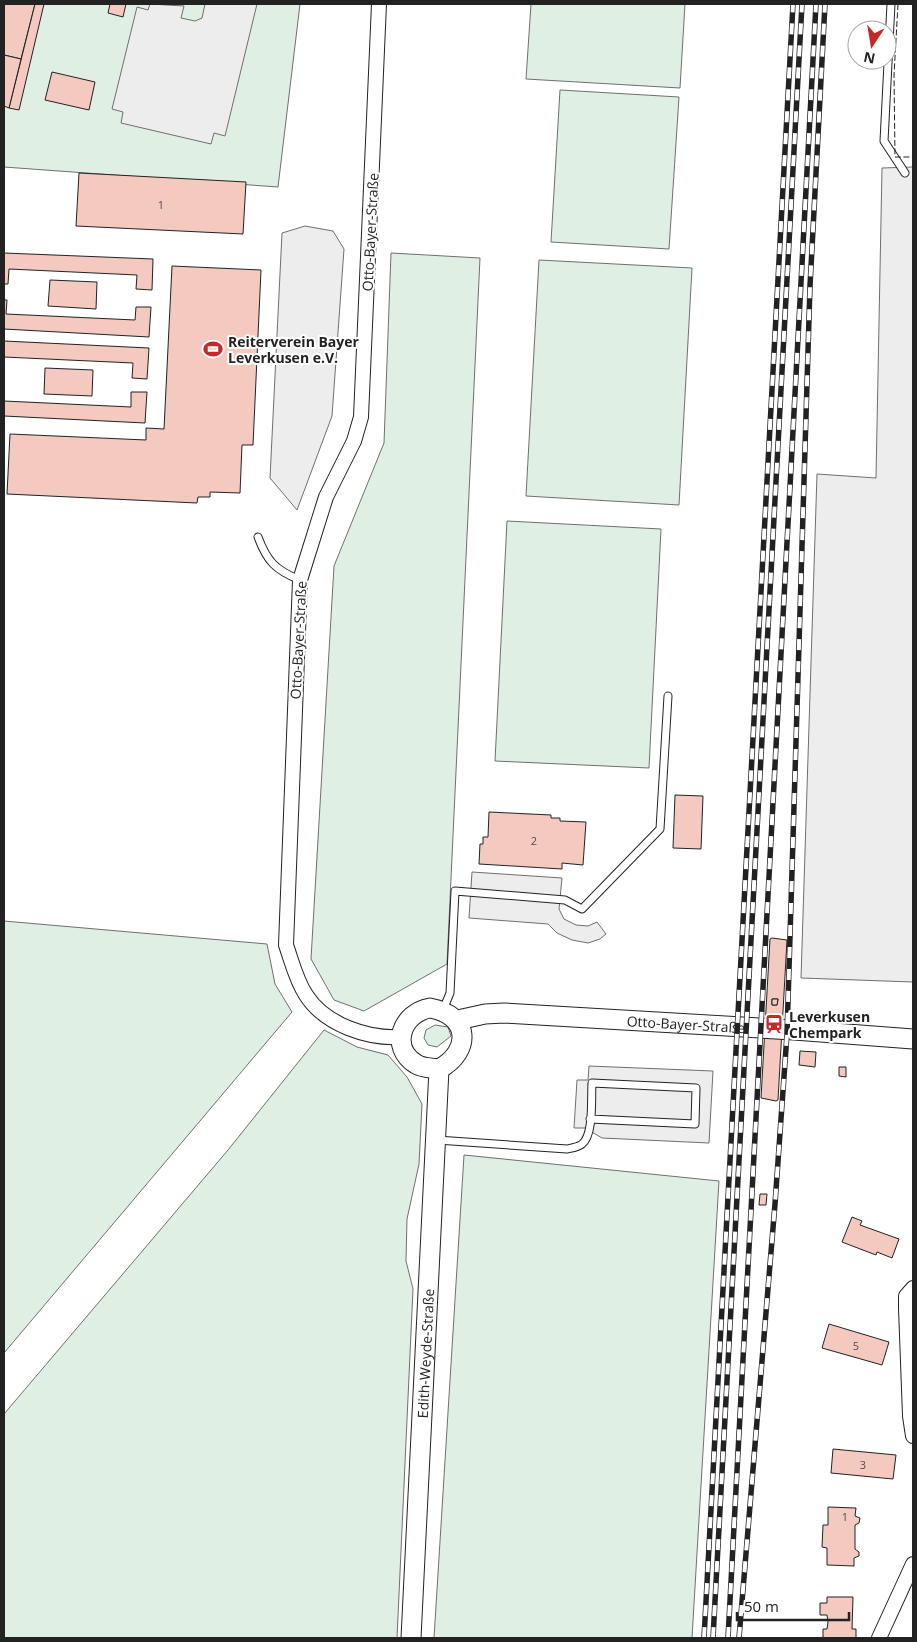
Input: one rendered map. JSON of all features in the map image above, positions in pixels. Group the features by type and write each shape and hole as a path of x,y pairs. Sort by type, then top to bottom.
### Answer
{"street":[{"name":"Otto-Bayer-Straße","path":"380,4 361,417 354,441 326,497 300,580 286,945 296,976 315,1007 341,1025 358,1031 375,1036 401,1037"},
{"path":"430,1008 450,1015 461,1044 455,1056 439,1069 416,1064 405,1053 401,1037 403,1028 412,1015 430,1008"},
{"name":"Otto-Bayer-Straße","path":"450,1015 504,1012 794,1030 913,1040"},
{"name":"Edith-Weyde-Straße","path":"411,1638 439,1069"},
{"path":"913,1288 906,1296 910,1416 913,1436"},
{"path":"879,1638 913,1564"}],"lane":[{"path":"892,4 884,141 905,173"},
{"path":"258,537 266,559 290,576 300,580"},
{"path":"450,1015 455,891 565,900 582,909 660,829 668,696"},
{"path":"436,1140 567,1149 581,1145 589,1135 592,1083 696,1088 695,1124 590,1119"}],"green space":[{"path":"4,4 300,4 278,187 4,167"},
{"path":"531,4 685,4 680,88 526,79"},
{"path":"560,90 679,97 669,249 551,242"},
{"path":"391,253 480,258 447,964 364,1011 334,1000 311,959 334,566 384,443"},
{"path":"539,260 692,268 679,505 526,496"},
{"path":"507,521 661,529 649,768 495,761"},
{"path":"4,921 267,944 275,984 292,1012 4,1353"},
{"path":"435,1025 448,1027 451,1036 437,1047 428,1045 424,1038 426,1030"},
{"path":"324,1030 357,1047 388,1055 407,1077 422,1104 419,1164 407,1219 406,1261 413,1289 397,1638 4,1638 4,1414 228,1150"},
{"path":"464,1155 719,1181 692,1638 434,1638"}],"shaded area":[{"path":"150,4 184,6 181,18 195,21 202,18 205,4 257,4 225,136 214,133 211,144 121,123 123,112 112,109 137,7 148,10"},
{"path":"913,167 913,982 801,978 817,474 876,478 882,168"},
{"path":"305,226 333,231 344,249 332,416 297,510 270,478 282,233"},
{"path":"472,872 562,878 559,909 564,919 576,925 588,926 597,922 606,934 600,939 588,943 572,940 557,933 548,924 469,918"},
{"path":"589,1066 713,1071 709,1143 602,1138 585,1128 574,1128 577,1080 588,1080"}],"building":[{"path":"4,4 35,4 21,59 4,55"},
{"path":"35,4 44,4 19,110 9,108"},
{"path":"110,4 126,4 123,17 108,13"},
{"path":"4,55 21,59 9,108 4,106"},
{"path":"52,72 95,82 89,110 45,100"},
{"path":"79,173 246,182 243,234 76,226"},
{"path":"4,253 153,259 152,290 136,289 137,275 9,269 8,284 4,284"},
{"name":"Reiterverein Bayer Leverkusen e.V.","path":"172,266 261,270 253,445 242,445 240,493 210,492 210,497 198,497 197,503 7,494 10,434 146,440 146,428 164,429"},
{"path":"50,280 97,282 96,309 48,306"},
{"path":"4,300 7,300 6,314 135,320 136,307 151,307 149,337 4,329"},
{"path":"4,341 149,348 147,379 132,378 133,363 4,357"},
{"path":"45,368 93,370 92,396 44,394"},
{"path":"131,392 147,392 145,423 4,416 4,401 131,407"},
{"path":"675,795 703,796 701,849 673,848"},
{"path":"489,812 551,815 551,818 560,818 560,821 586,822 583,865 562,863 562,869 479,864 480,844 483,844 483,837 488,837"},
{"path":"770,939 787,940 778,1100 776,1101 761,1098","holes":["772,999 778,999 777,1005 772,1005"]},
{"path":"772,999 778,999 777,1005 772,1005"},
{"path":"800,1051 816,1052 815,1067 799,1065"},
{"path":"839,1067 846,1067 846,1077 839,1076"},
{"path":"760,1194 767,1194 766,1205 759,1205"},
{"path":"852,1217 862,1221 860,1225 899,1239 892,1258 877,1252 876,1255 842,1242"},
{"path":"829,1324 889,1342 882,1365 822,1348"},
{"path":"833,1449 896,1455 893,1479 831,1473"},
{"path":"828,1507 856,1508 855,1516 860,1518 859,1523 855,1525 855,1549 859,1552 859,1556 854,1558 854,1566 827,1565 827,1548 822,1547 823,1525 828,1525"},
{"path":"827,1597 853,1597 852,1629 856,1629 856,1638 823,1638 823,1629 827,1629 828,1622 827,1615 820,1615 820,1603 827,1603"}],"railway":[{"path":"704,1638 793,4"},
{"path":"713,1638 802,4"},
{"path":"728,1638 816,4"},
{"path":"739,1638 775,1204 787,1034 810,286 825,4"}],"fence":[{"path":"898,4 894,75 895,157 913,157"}],"place":[{"name":"Reiterverein Bayer Leverkusen e.V.","path":"213,349"},
{"name":"Leverkusen Chempark","path":"774,1024"}]}
